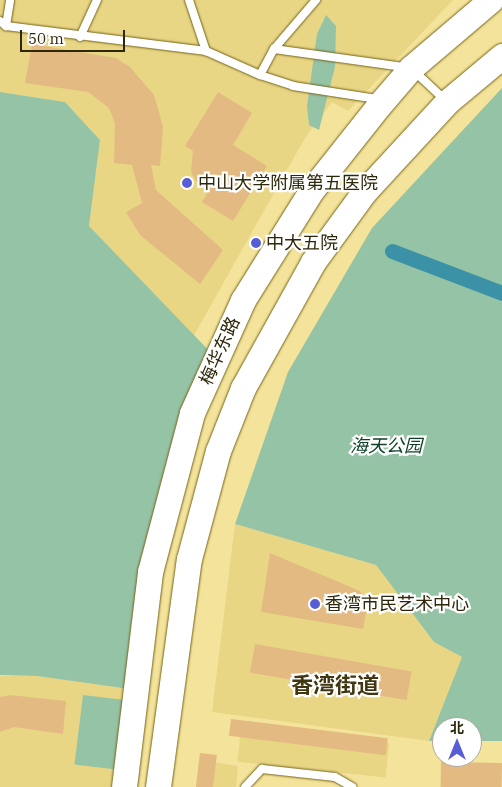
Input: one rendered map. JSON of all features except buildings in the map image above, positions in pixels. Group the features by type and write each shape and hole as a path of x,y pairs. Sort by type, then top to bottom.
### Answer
{"main road":[{"name":"梅华东路","path":"124,787 150,572 192,413 243,300 311,191 384,100 411,68 491,0"},
{"name":"梅华东路","path":"158,787 189,559 218,451 243,388 313,262 365,191 447,102 502,56"}],"lane":[{"path":"10,0 3,24 80,36 206,51 260,75 293,86 384,100"},
{"path":"80,36 97,0"},
{"path":"189,0 206,51"},
{"path":"260,75 274,49 316,0"},
{"path":"274,49 411,68 447,102"},
{"path":"245,787 262,769 335,777 352,787"}],"shaded area":[{"name":"中山大学附属第五医院","path":"0,0 453,0 348,111 332,102 305,138 193,337 89,226 100,140 65,102 0,92"},
{"name":"香湾市民艺术中心","path":"235,524 376,565 434,642 462,657 438,717 432,717 432,733 429,741 212,712"},
{"path":"0,676 37,676 135,690 124,787 0,787"},
{"path":"241,728 389,744 386,777 237,762"},
{"path":"213,762 238,766 236,787 210,787"}],"green space":[{"path":"326,15 336,26 335,67 319,130 309,125 307,106 317,34"},
{"name":"海天公园","path":"502,88 502,741 482,741 482,717 438,717 462,657 434,642 376,565 235,524 288,372 372,228"},
{"path":"0,92 65,102 100,140 89,226 216,358 192,413 136,690 37,676 0,675"},
{"path":"83,695 125,700 116,770 74,764"}],"waterway":[{"path":"392,251 502,293"}],"place":[{"name":"中山大学附属第五医院","path":"187,183"},
{"name":"中大五院","path":"256,243"},
{"name":"香湾市民艺术中心","path":"315,604"}],"district":[{"name":"香湾街道","path":"335,685"}]}
